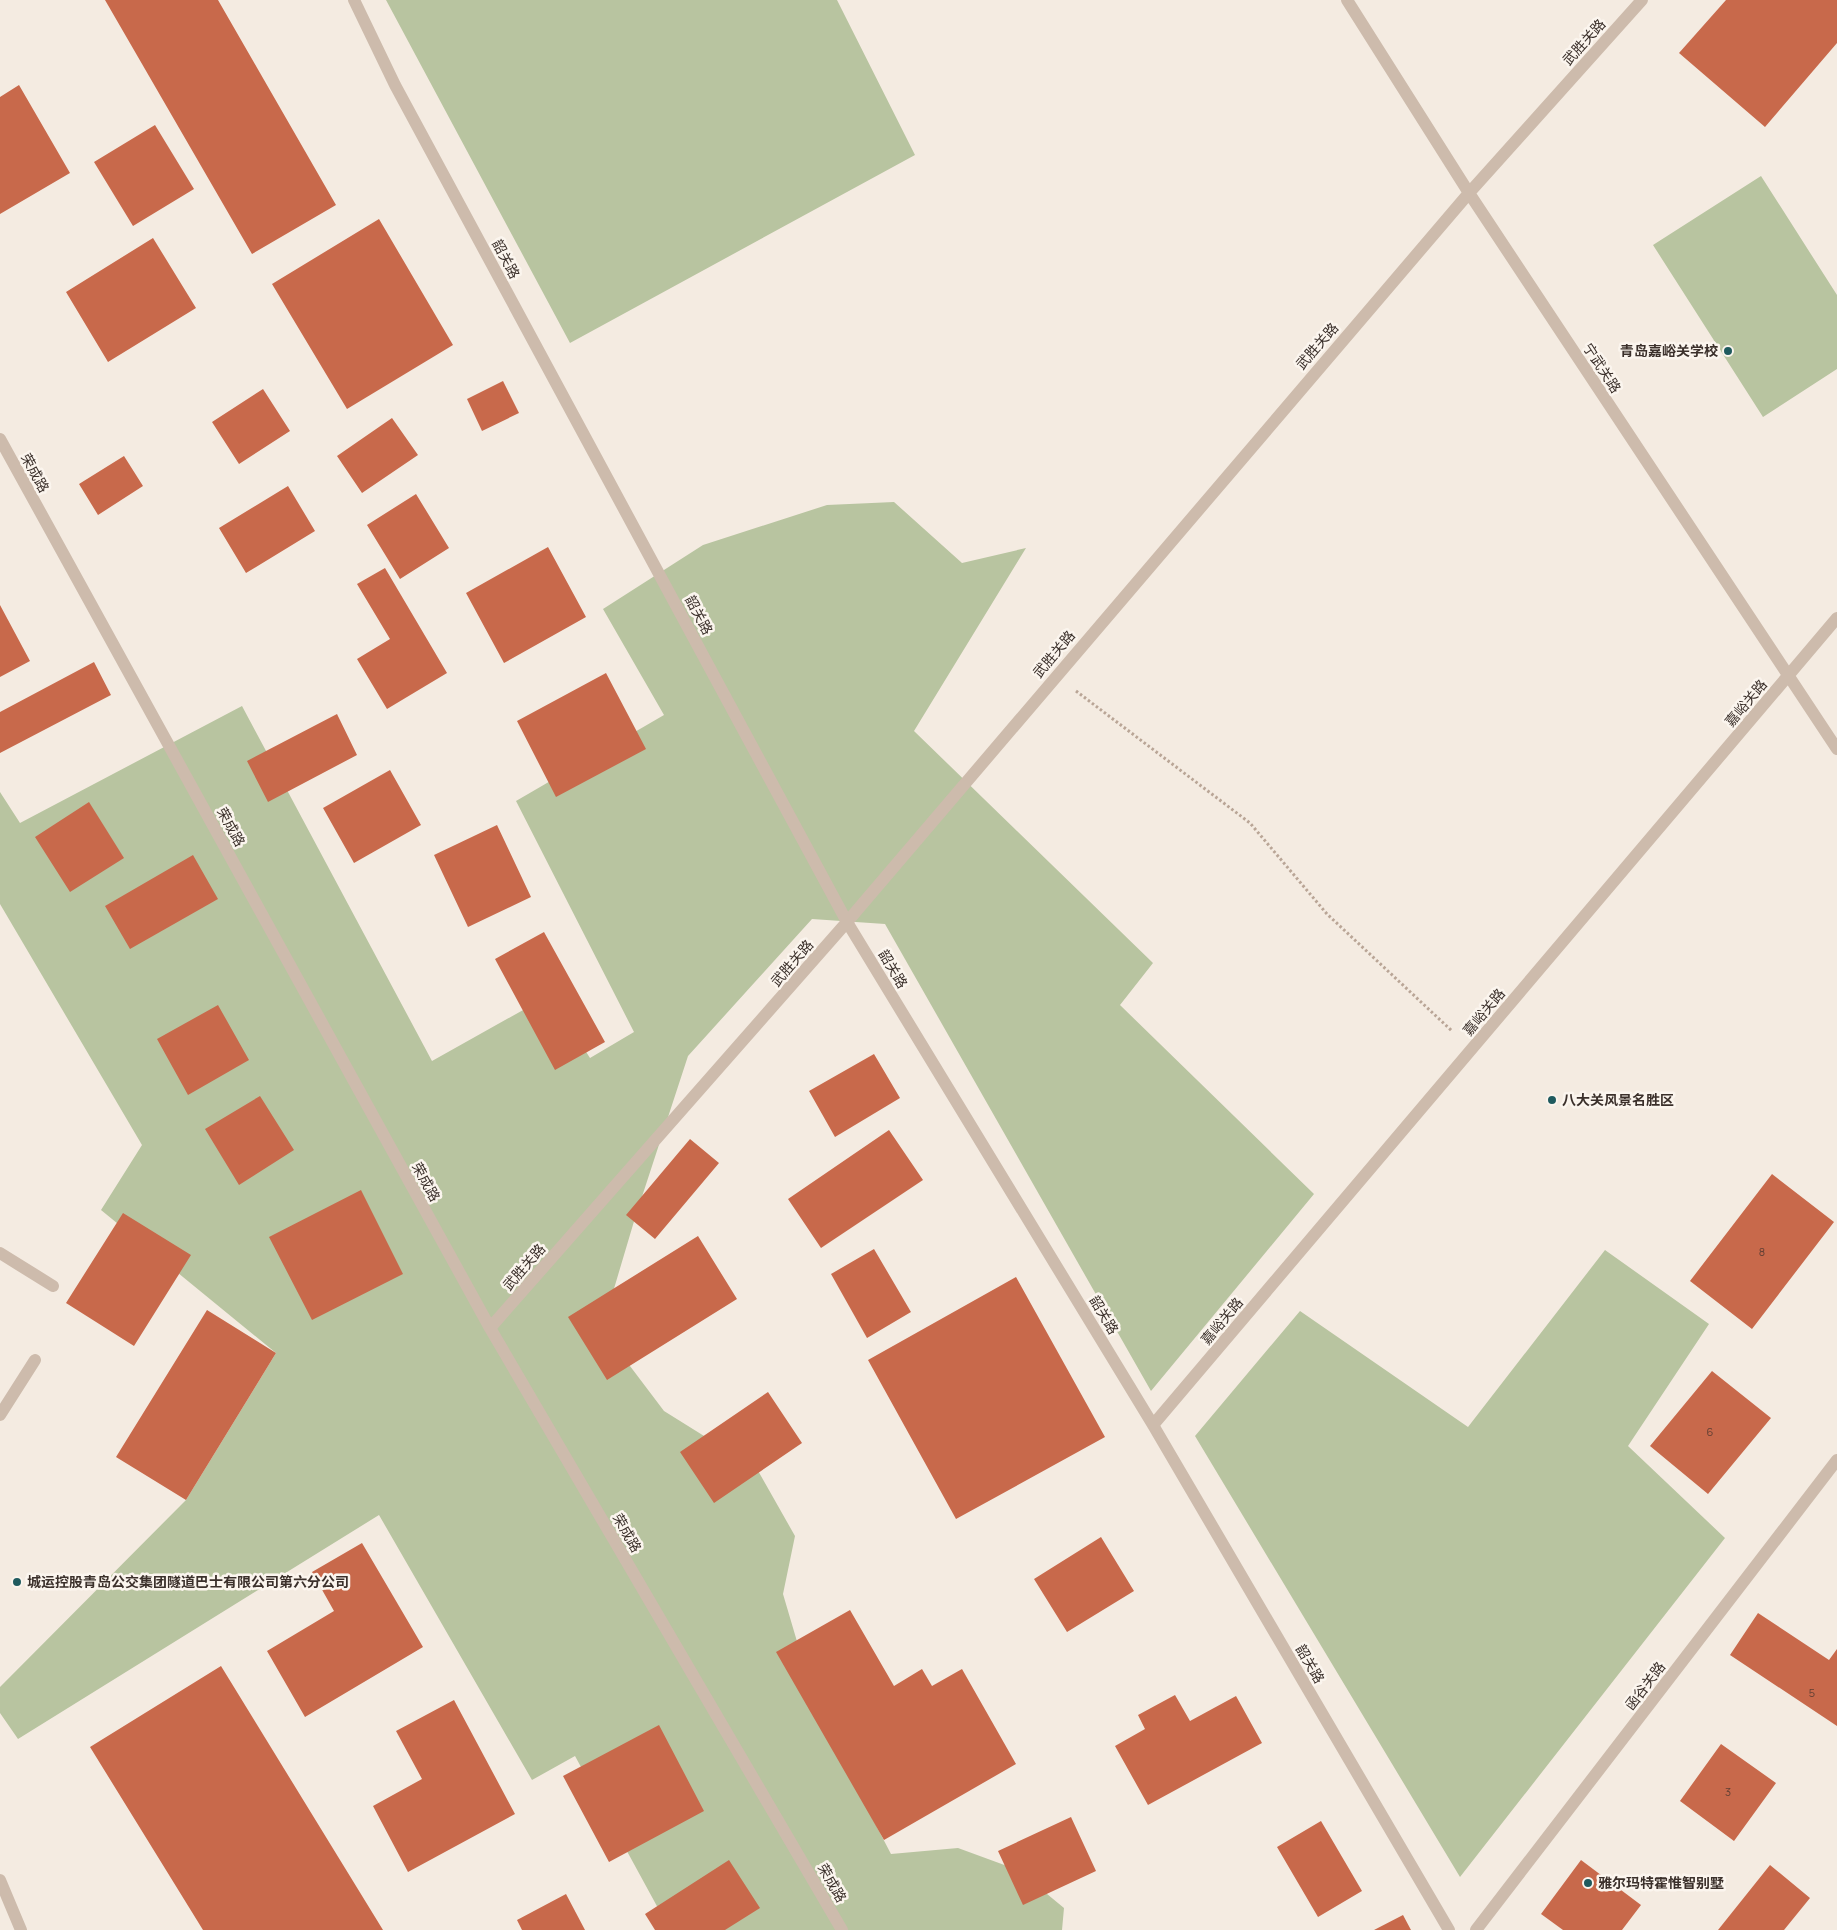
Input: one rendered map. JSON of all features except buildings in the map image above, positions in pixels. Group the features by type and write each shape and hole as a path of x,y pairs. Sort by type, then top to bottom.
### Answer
{"street":[{"name":"韶关路","path":"354,0 395,85 847,922 1153,1425 1449,1930"},
{"name":"宁武关路","path":"1346,0 1469,192 1837,750"},
{"name":"武胜关路","path":"490,1328 847,922 1469,192 1642,0"},
{"name":"荣成路","path":"0,439 490,1328 842,1930"},
{"name":"嘉峪关路","path":"1153,1425 1837,618"},
{"path":"0,1253 53,1286"},
{"path":"0,1415 34,1360"},
{"name":"函谷关路","path":"1476,1930 1837,1460"},
{"path":"0,1880 21,1930"}],"path":[{"path":"1055,676 1250,823 1327,914 1472,1050"}],"green space":[{"path":"386,0 837,0 915,155 570,343"},
{"path":"1761,176 1837,295 1837,369 1763,417 1653,245"},
{"path":"894,502 962,563 1026,548 914,731 1153,963 1120,1005 1314,1194 1151,1391 885,924 812,919 688,1056 635,1218 602,1329 664,1411 757,1469 795,1536 783,1594 819,1716 891,1854 958,1848 1018,1870 1064,1908 1062,1930 670,1930 575,1756 532,1780 379,1515 18,1739 0,1713 0,1687 186,1500 276,1353 101,1210 142,1145 0,904 0,792 20,823 242,706 432,1061 550,995 590,1058 634,1032 516,801 664,715 603,609 703,545 827,505"},
{"path":"1605,1250 1709,1324 1628,1446 1725,1538 1460,1877 1195,1436 1300,1311 1468,1427"}],"place":[{"name":"青岛嘉峪关学校","path":"1728,351"},
{"name":"八大关风景名胜区","path":"1552,1100"},
{"name":"城运控股青岛公交集团隧道巴士有限公司第六分公司","path":"17,1582"},
{"name":"雅尔玛特霍惟智别墅","path":"1588,1883"}]}
